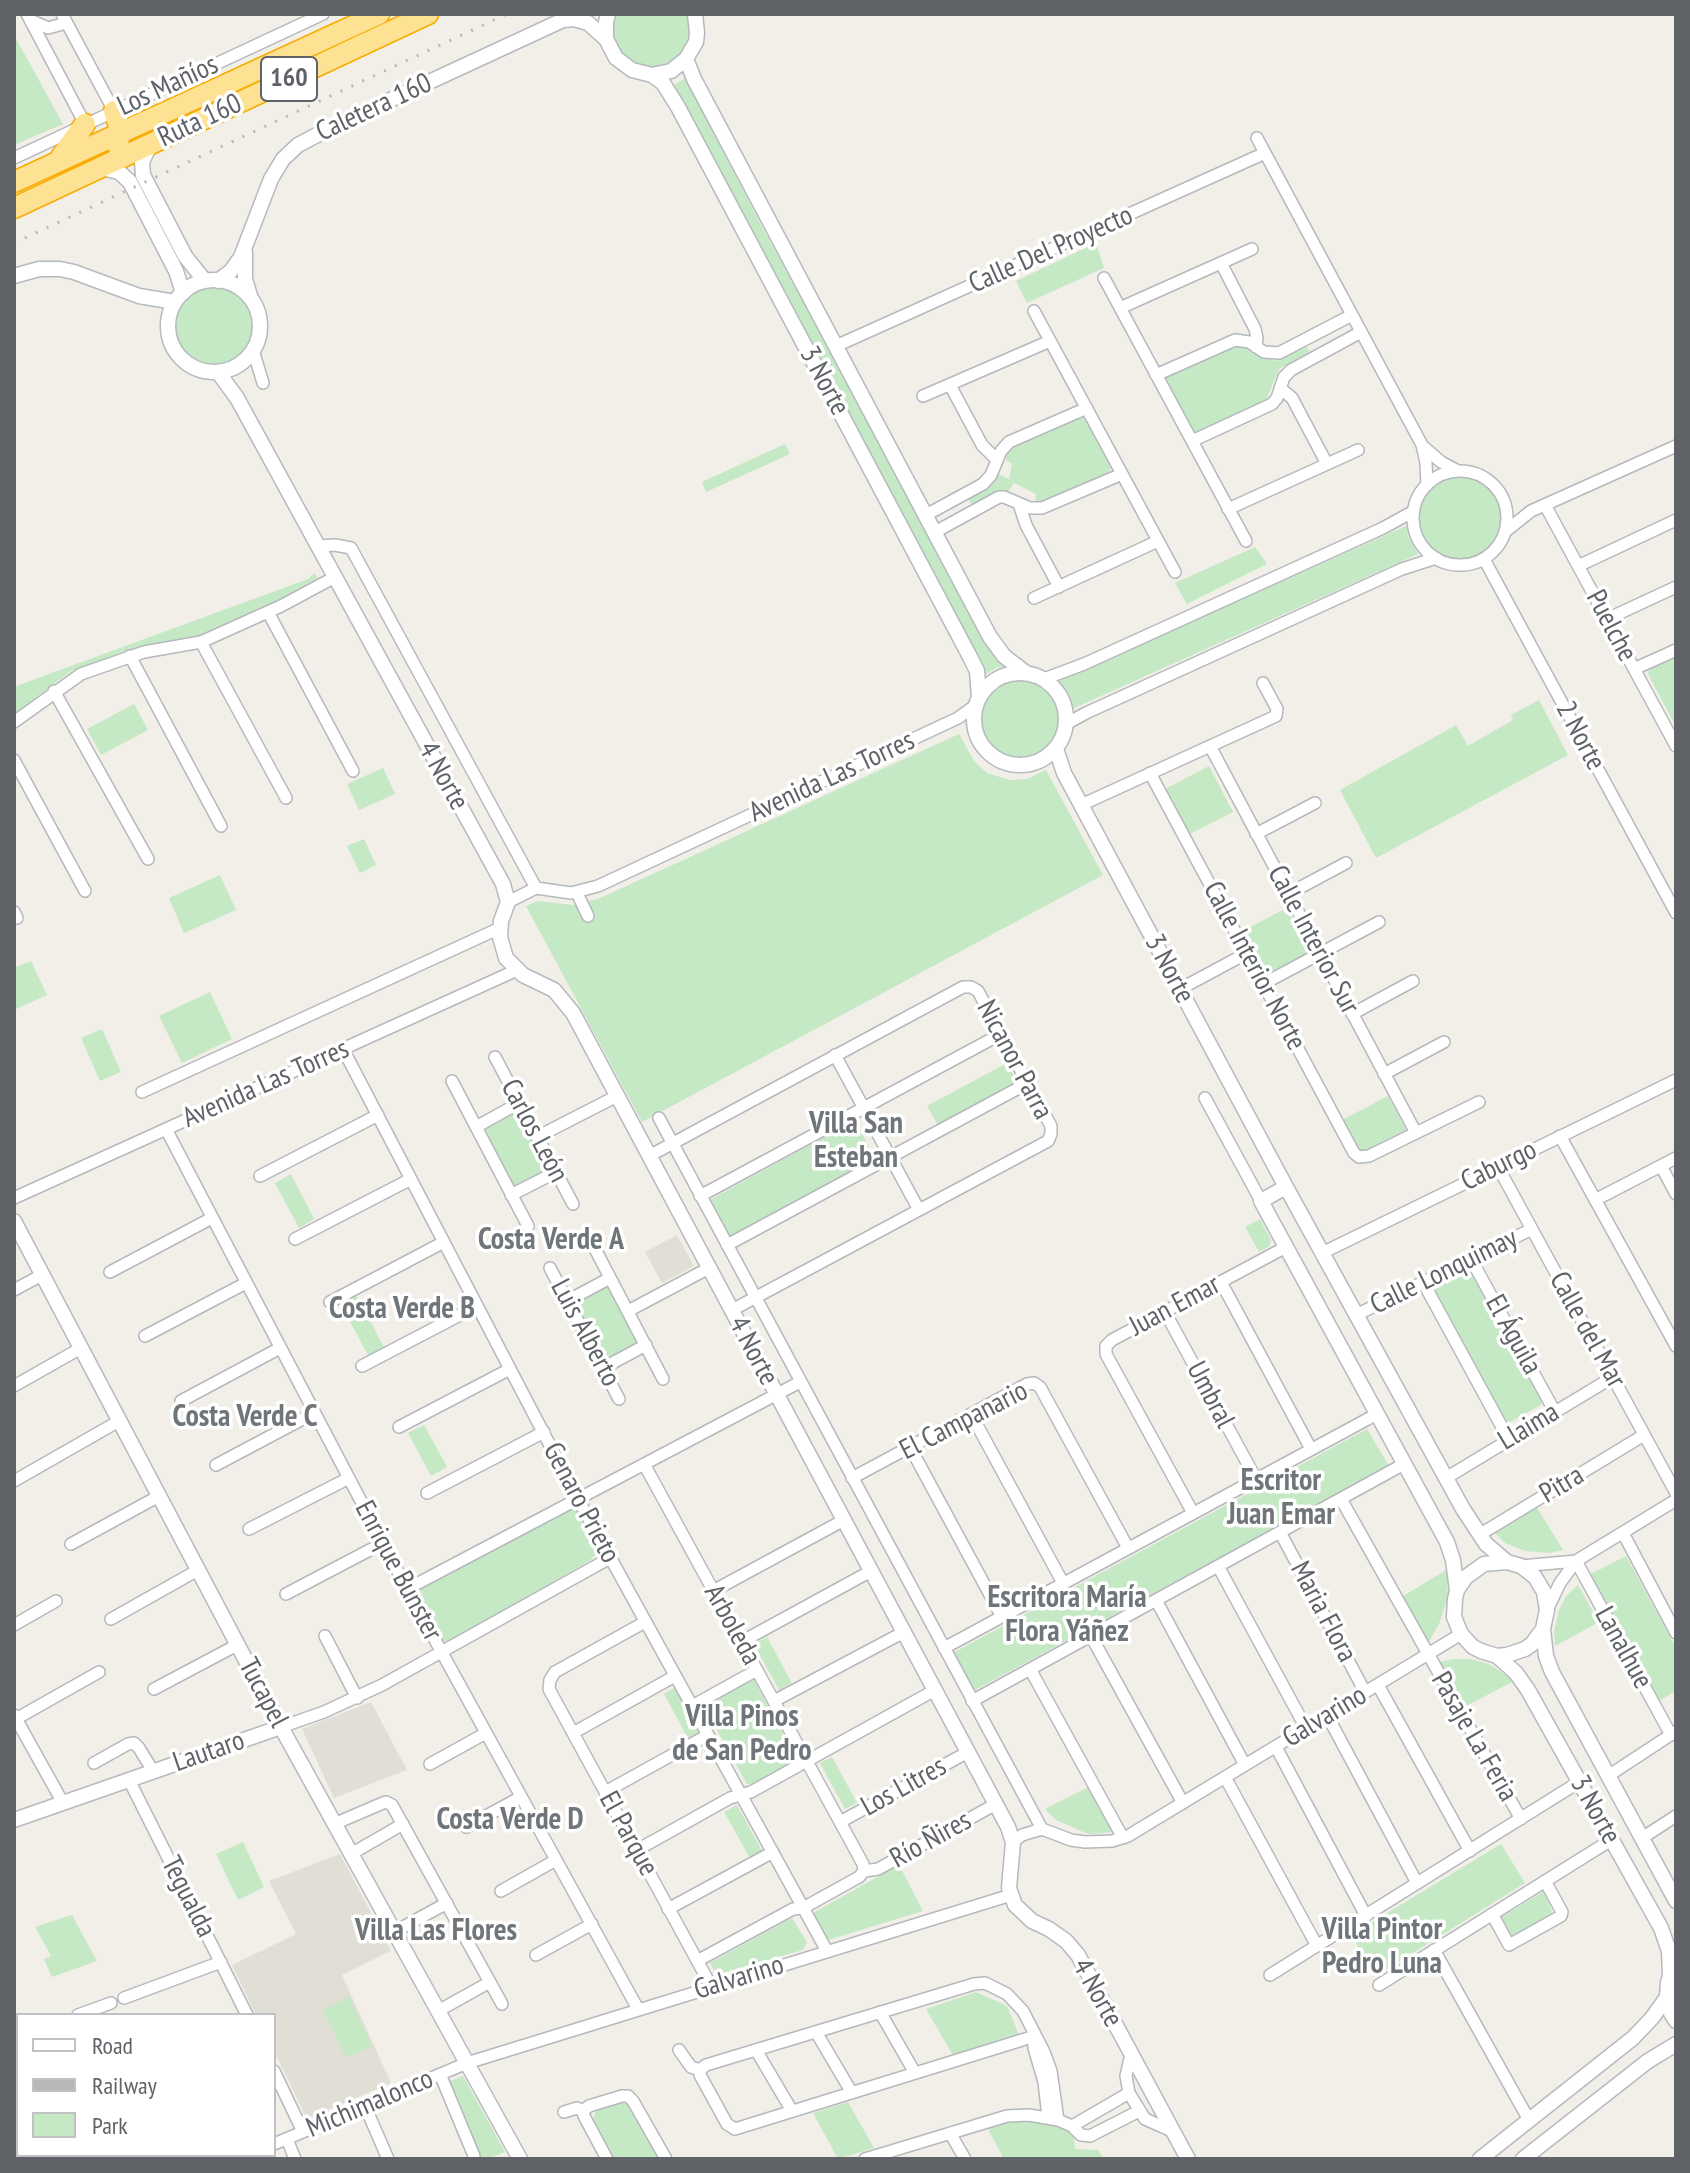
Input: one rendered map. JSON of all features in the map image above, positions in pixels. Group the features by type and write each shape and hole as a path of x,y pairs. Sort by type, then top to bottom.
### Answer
{"highway":[{"name":"Ruta 160","path":"14,182 379,14"},
{"name":"Ruta 160","path":"14,208 428,14"},
{"path":"100,168 117,147 120,133 114,111"},
{"path":"55,163 85,124"}],"street":[{"name":"Los Mañíos","path":"14,158 323,14"},
{"path":"606,39 608,14"},
{"path":"652,75 671,71 686,59 696,42 695,14"},
{"path":"28,17 48,28 64,18 114,111"},
{"path":"28,17 85,124"},
{"name":"Caletera 160","path":"212,281 231,271 246,248 271,179 283,159 298,145 562,18 583,21 596,28 606,39"},
{"name":"3 Norte","path":"606,39 623,65 652,75 663,83 678,107 969,655 978,676 978,701"},
{"name":"3 Norte","path":"686,59 996,647 1026,673"},
{"path":"1257,138 1422,445 1427,485"},
{"path":"150,145 142,162 143,175 185,256 212,281"},
{"name":"Calle Del Proyecto","path":"836,346 1265,153"},
{"path":"100,168 119,172 130,182 176,271 179,297"},
{"name":"Caletera 160","path":"246,248 245,279 252,301"},
{"path":"1120,308 1252,249"},
{"path":"1221,263 1255,329 1256,347"},
{"path":"14,276 39,269 60,269 139,296 179,297"},
{"path":"1104,278 1246,541"},
{"path":"139,296 156,312 168,331 173,348 185,362 201,370 218,372 238,365 253,350 260,326 252,301 234,285 212,281 193,285 179,297 169,316 168,331"},
{"path":"1034,311 1175,572"},
{"path":"1156,375 1235,340 1245,341 1269,353 1284,352 1352,315"},
{"path":"1192,441 1272,404 1284,377 1291,370 1361,332"},
{"path":"923,396 1050,341"},
{"path":"253,350 263,383"},
{"name":"4 Norte","path":"218,372 237,398 503,884 508,902"},
{"path":"950,385 982,445 997,460"},
{"path":"1280,388 1292,398 1327,464"},
{"path":"926,515 983,484 1009,442 1087,408"},
{"path":"1422,445 1441,462 1489,481 1498,489 1506,506 1506,531 1498,547 1484,559 1468,565 1443,562 1436,558 1425,549 1414,524 1418,497 1427,485 1441,475 1458,471"},
{"path":"1506,531 1531,511 1676,446"},
{"path":"1228,509 1358,450"},
{"path":"935,532 999,497 1030,508 1048,506 1122,474"},
{"path":"1019,504 1026,525 1059,587"},
{"name":"Puelche","path":"1545,505 1676,746"},
{"path":"1506,506 1531,511"},
{"path":"1044,679 1084,664 1414,511"},
{"path":"1578,566 1676,520"},
{"path":"1034,598 1158,541"},
{"name":"4 Norte","path":"318,546 351,548 536,888"},
{"path":"1066,724 1388,575 1436,558"},
{"name":"2 Norte","path":"1484,559 1676,913"},
{"path":"14,722 81,674 130,656 201,642 335,577"},
{"path":"1607,619 1676,587"},
{"path":"268,612 353,771"},
{"path":"201,642 286,798"},
{"path":"1634,669 1676,650"},
{"path":"130,656 221,826"},
{"path":"1010,673 1026,673 1044,679 1060,695 1066,724 1056,749 1044,759 1019,765 999,760 983,746 974,716 978,701 996,679 1010,673"},
{"path":"1081,805 1276,716 1277,709 1263,683"},
{"path":"54,691 148,859"},
{"name":"Avenida Las Torres","path":"536,888 577,893 612,879 958,718 978,701"},
{"name":"Calle Interior Sur","path":"1210,746 1416,1133"},
{"name":"3 Norte","path":"1056,749 1081,805 1446,1478 1479,1535 1514,1564"},
{"path":"14,760 85,891"},
{"name":"Calle Interior Norte","path":"1150,773 1352,1150 1359,1157 1369,1156 1416,1133"},
{"path":"1256,834 1315,803"},
{"path":"1288,894 1346,863"},
{"path":"517,970 503,952 500,928 508,902 536,888"},
{"path":"577,893 588,916"},
{"path":"1263,984 1379,922"},
{"name":"Avenida Las Torres","path":"142,1092 500,928"},
{"path":"1180,989 1247,953"},
{"name":"Avenida Las Torres","path":"14,1198 517,970"},
{"name":"4 Norte","path":"517,970 554,990 568,1005 1008,1827 1013,1842 1009,1881 1011,1895 1019,1910 1057,1934 1078,1955 1188,2159"},
{"path":"1352,1014 1413,981"},
{"name":"Nicanor Parra","path":"649,1156 963,987 978,991 1028,1083 1051,1126 1048,1141 732,1310"},
{"path":"700,1196 1001,1034"},
{"path":"1384,1074 1444,1042"},
{"name":"Genaro Prieto","path":"343,1049 578,1499 827,1951"},
{"path":"835,1055 919,1210"},
{"name":"Carlos León","path":"495,1057 573,1204"},
{"name":"Caburgo","path":"1322,1253 1676,1080"},
{"path":"452,1081 528,1226"},
{"path":"727,1245 1028,1083"},
{"path":"537,1137 617,1096"},
{"path":"1205,1098 1447,1542 1453,1560 1457,1590 1454,1608 1461,1634 1473,1647 1497,1656 1525,1649 1543,1629 1547,1610 1540,1584 1529,1571 1514,1564"},
{"path":"1416,1133 1479,1102"},
{"path":"476,1127 519,1103"},
{"path":"260,1176 378,1115"},
{"name":"4 Norte","path":"659,1118 1042,1829"},
{"name":"Enrique Bunster","path":"166,1129 407,1589 638,2009"},
{"path":"1560,1136 1675,1341"},
{"path":"1595,1200 1676,1158"},
{"path":"1661,1166 1676,1194"},
{"name":"Calle del Mar","path":"1498,1167 1676,1493"},
{"path":"511,1195 556,1172"},
{"path":"295,1239 411,1179"},
{"path":"1261,1201 1286,1187"},
{"path":"110,1272 212,1218"},
{"name":"Tucapel","path":"14,1221 281,1727 520,2159"},
{"name":"Calle Lonquimay","path":"1356,1315 1532,1229"},
{"path":"330,1302 444,1242"},
{"path":"593,1245 663,1379"},
{"name":"Juan Emar","path":"1193,1513 1105,1349 1109,1342 1286,1247"},
{"name":"El Águila","path":"1471,1259 1555,1412"},
{"name":"Luis Alberto","path":"550,1268 619,1399"},
{"path":"628,1311 709,1268"},
{"path":"14,1290 42,1275"},
{"path":"567,1301 610,1278"},
{"path":"1221,1282 1311,1449"},
{"path":"1423,1282 1509,1440"},
{"path":"145,1336 246,1283"},
{"path":"362,1366 477,1306"},
{"name":"Umbral","path":"1165,1312 1256,1479"},
{"path":"603,1368 646,1345"},
{"path":"14,1386 81,1348"},
{"path":"181,1401 280,1348"},
{"path":"399,1427 510,1369"},
{"name":"Llaima","path":"1446,1478 1613,1377"},
{"path":"407,1589 800,1382"},
{"name":"El Campanario","path":"852,1478 1031,1382 1037,1384 1128,1548"},
{"path":"216,1465 314,1413"},
{"path":"971,1414 1063,1583"},
{"path":"944,1648 1377,1414"},
{"path":"14,1481 119,1421"},
{"path":"427,1493 544,1432"},
{"name":"Pitra","path":"1479,1535 1644,1435"},
{"path":"910,1447 1002,1617"},
{"name":"Arboleda","path":"644,1464 863,1864 864,1871"},
{"path":"972,1701 1404,1464"},
{"path":"249,1529 349,1478"},
{"path":"71,1544 159,1496"},
{"name":"Pasaje La Feria","path":"1341,1499 1521,1819"},
{"path":"1547,1610 1560,1583 1576,1561 1676,1500"},
{"path":"713,1591 844,1520"},
{"name":"Maria Flora","path":"1280,1532 1365,1692"},
{"path":"1623,1533 1676,1633"},
{"path":"286,1594 383,1543"},
{"name":"Lautaro","path":"14,1820 311,1717 357,1698 610,1558"},
{"path":"1457,1590 1466,1577 1491,1562 1576,1561"},
{"name":"Lanalhue","path":"1576,1561 1673,1734"},
{"path":"1218,1566 1306,1728"},
{"path":"111,1619 198,1570"},
{"path":"741,1642 871,1571"},
{"path":"1156,1600 1245,1765"},
{"path":"14,1625 56,1601"},
{"name":"El Parque","path":"645,1622 559,1669 550,1680 551,1693 711,1986"},
{"name":"3 Norte","path":"1543,1629 1544,1647 1552,1672 1675,1897"},
{"path":"774,1701 904,1632"},
{"name":"Galvarino","path":"1042,1829 1079,1842 1123,1838 1461,1634"},
{"path":"325,1636 357,1698"},
{"path":"1091,1636 1183,1803"},
{"path":"154,1689 237,1645"},
{"name":"3 Norte","path":"1497,1656 1522,1681 1664,1936 1673,1970 1667,1997"},
{"path":"1030,1669 1123,1838"},
{"path":"692,1706 757,1670"},
{"path":"63,1803 15,1718 99,1672"},
{"path":"573,1733 675,1676"},
{"path":"1378,1685 1470,1851"},
{"path":"637,1850 730,1798 751,1792 935,1690"},
{"path":"1327,1715 1417,1883"},
{"path":"430,1764 486,1733"},
{"path":"1608,1776 1673,1734"},
{"path":"605,1792 708,1735"},
{"path":"94,1763 134,1743 153,1771"},
{"path":"1276,1747 1366,1916"},
{"name":"Los Litres","path":"840,1822 968,1752"},
{"path":"1225,1777 1317,1946"},
{"name":"Tegualda","path":"129,1780 246,2013"},
{"path":"1270,1975 1579,1782"},
{"path":"466,1827 521,1797"},
{"path":"334,1824 386,1802 392,1805 502,2004"},
{"name":"Río Ñires","path":"697,1961 793,1909 803,1908 859,1877 864,1871 878,1869 996,1804"},
{"path":"1642,1838 1676,1816"},
{"path":"351,1854 403,1824"},
{"path":"1013,1842 1022,1835 1042,1829"},
{"path":"1379,1985 1611,1840"},
{"path":"668,1909 773,1852"},
{"path":"501,1891 556,1860"},
{"path":"1492,1914 1509,1945 1561,1916 1562,1912 1545,1881"},
{"name":"Galvarino","path":"467,2063 1011,1895"},
{"path":"394,1932 447,1903"},
{"path":"536,1955 592,1924"},
{"path":"1434,1950 1529,2120"},
{"path":"124,1998 221,1962"},
{"path":"438,2011 490,1982"},
{"path":"700,2070 706,2065 985,1983 997,1987 1023,2011 1035,2036 1034,2048 1053,2118"},
{"path":"1480,2159 1633,2038 1667,1997"},
{"path":"1667,1997 1676,2021"},
{"path":"84,2013 111,2003"},
{"path":"880,2012 915,2073"},
{"path":"816,2032 852,2093"},
{"path":"700,2070 701,2077 732,2128 1035,2036"},
{"path":"1523,2159 1648,2061 1676,2044"},
{"path":"679,2050 691,2067 700,2070"},
{"path":"756,2050 792,2111"},
{"path":"1131,2054 1126,2076 1129,2093 1139,2111 1150,2122 1172,2131"},
{"name":"Michimalonco","path":"276,2143 467,2063"},
{"path":"440,2074 474,2156"},
{"path":"276,2075 303,2132"},
{"path":"1072,2126 1129,2093"},
{"path":"583,2111 589,2106 628,2096 666,2159"},
{"path":"365,2106 388,2159"},
{"path":"564,2112 577,2108 583,2111 607,2159"},
{"path":"865,2159 890,2155 1007,2116 1053,2118 1072,2126 1081,2135 1090,2136 1139,2111"},
{"path":"950,2133 965,2159"},
{"path":"287,2139 295,2159"}],"shaded area":[{"path":"677,1235 694,1266 662,1283 645,1252"},
{"path":"371,1702 407,1770 334,1798 302,1729"},
{"path":"340,1854 391,1951 342,1975 391,2083 307,2119 276,2055 276,2013 255,2013 232,1965 296,1934 269,1881"}],"green space":[{"path":"614,14 688,14 689,41 671,63 653,68 634,64 618,51 614,42 611,32"},
{"path":"14,35 63,124 14,145"},
{"path":"685,78 990,650 1007,666 986,674 670,88"},
{"path":"1096,243 1104,268 1027,303 1016,281"},
{"path":"207,286 223,286 244,297 255,318 255,334 244,355 223,366 207,366 193,360 181,348 175,334 175,318 181,304 193,292"},
{"path":"1240,346 1251,347 1275,361 1306,347 1310,351 1279,369 1265,402 1194,435 1164,377 1202,358"},
{"path":"1085,418 1111,468 1109,472 1048,501 1035,502 1036,494 1014,483 1007,493 996,493 971,505 969,500 987,488 999,474 1009,479 1012,464 1006,460 1007,450 1011,446"},
{"path":"785,444 790,454 706,492 702,482"},
{"path":"1460,477 1476,480 1489,489 1498,502 1501,518 1498,534 1489,547 1476,556 1460,559 1444,556 1431,547 1422,534 1419,518 1422,502 1431,489 1444,480"},
{"path":"1406,526 1418,554 1072,709 1059,681"},
{"path":"1255,547 1267,564 1187,604 1175,583"},
{"path":"315,573 317,578 217,630 193,639 128,650 71,671 14,714 14,687 308,579"},
{"path":"1676,656 1676,727 1648,674 1649,668"},
{"path":"1022,677 1038,680 1051,689 1060,702 1063,718 1060,734 1051,747 1038,756 1022,759 1006,756 993,747 984,734 981,718 984,702 993,689 1006,680"},
{"path":"1539,700 1568,755 1376,858 1340,790 1456,725 1468,746 1513,720 1511,715"},
{"path":"134,704 148,730 101,755 87,729"},
{"path":"959,734 974,761 987,773 1010,780 1027,779 1046,770 1103,875 642,1122 526,906 538,901 573,905 598,899"},
{"path":"1209,766 1233,812 1188,835 1165,789"},
{"path":"383,768 395,794 359,810 347,784"},
{"path":"364,839 376,865 360,873 347,846"},
{"path":"220,875 236,910 184,933 169,898"},
{"path":"1287,908 1310,953 1266,976 1242,931"},
{"path":"31,961 47,995 14,1010 14,968"},
{"path":"210,992 232,1039 182,1063 159,1016"},
{"path":"102,1029 121,1072 100,1081 81,1038"},
{"path":"1007,1063 1017,1081 1016,1085 939,1127 927,1106"},
{"path":"1388,1096 1406,1130 1360,1154 1342,1120"},
{"path":"514,1110 520,1114 547,1167 545,1173 518,1187 511,1184 484,1131 486,1125"},
{"path":"855,1120 875,1158 730,1237 710,1200"},
{"path":"291,1174 314,1219 299,1228 275,1183"},
{"path":"1260,1219 1271,1240 1270,1246 1259,1252 1245,1227"},
{"path":"1466,1270 1473,1274 1542,1400 1541,1405 1510,1422 1505,1421 1433,1291 1436,1285"},
{"path":"607,1286 638,1339 636,1345 609,1360 603,1360 575,1302"},
{"path":"356,1295 384,1347 368,1355 340,1303"},
{"path":"424,1425 447,1467 431,1476 408,1433"},
{"path":"1367,1429 1389,1466 973,1691 953,1653"},
{"path":"1536,1506 1563,1550 1549,1553 1525,1551 1505,1543 1494,1532"},
{"path":"568,1509 580,1513 598,1547 597,1554 450,1641 442,1641 419,1600 421,1588"},
{"path":"1626,1556 1676,1648 1676,1691 1657,1702 1587,1576"},
{"path":"1446,1570 1447,1600 1439,1624 1427,1645 1400,1598"},
{"path":"1578,1585 1599,1622 1555,1646 1554,1631 1559,1610 1566,1596"},
{"path":"767,1637 792,1683 779,1690 754,1644"},
{"path":"1471,1659 1489,1664 1514,1681 1464,1707 1439,1662"},
{"path":"754,1680 795,1756 795,1762 753,1784 747,1784 705,1709 707,1705"},
{"path":"676,1687 702,1733 689,1740 664,1694"},
{"path":"832,1757 857,1803 845,1809 820,1763"},
{"path":"1090,1786 1116,1832 1088,1834 1056,1820 1045,1809"},
{"path":"737,1805 762,1851 750,1858 724,1812"},
{"path":"243,1842 264,1887 238,1900 216,1854"},
{"path":"1501,1844 1525,1883 1376,1976 1351,1935"},
{"path":"899,1865 923,1911 828,1940 813,1913"},
{"path":"1543,1892 1552,1913 1509,1936 1500,1918"},
{"path":"72,1915 97,1961 52,1977 44,1959 51,1956 35,1927"},
{"path":"792,1918 807,1942 803,1950 716,1975 710,1963"},
{"path":"976,1992 1007,2006 1019,2035 954,2057 926,2009"},
{"path":"349,1997 372,2046 346,2058 323,2010"},
{"path":"463,2076 505,2152 480,2159 448,2082"},
{"path":"623,2102 629,2105 659,2159 614,2159 593,2119 596,2111"},
{"path":"848,2102 874,2148 838,2159 813,2113"},
{"path":"1016,2120 1061,2125 1074,2137 1075,2149 1098,2150 1104,2159 1004,2159 987,2127"}],"railway":[{"path":"14,243 507,14"}],"district":[{"name":"Villa San Esteban","path":"856,1141"},
{"name":"Costa Verde A","path":"551,1240"},
{"name":"Costa Verde B","path":"402,1309"},
{"name":"Costa Verde C","path":"245,1417"},
{"name":"Escritor Juan Emar","path":"1281,1498"},
{"name":"Escritora María Flora Yáñez","path":"1067,1615"},
{"name":"Villa Pinos de San Pedro","path":"742,1734"},
{"name":"Costa Verde D","path":"510,1820"},
{"name":"Villa Las Flores","path":"436,1931"},
{"name":"Villa Pintor Pedro Luna","path":"1382,1947"}]}
